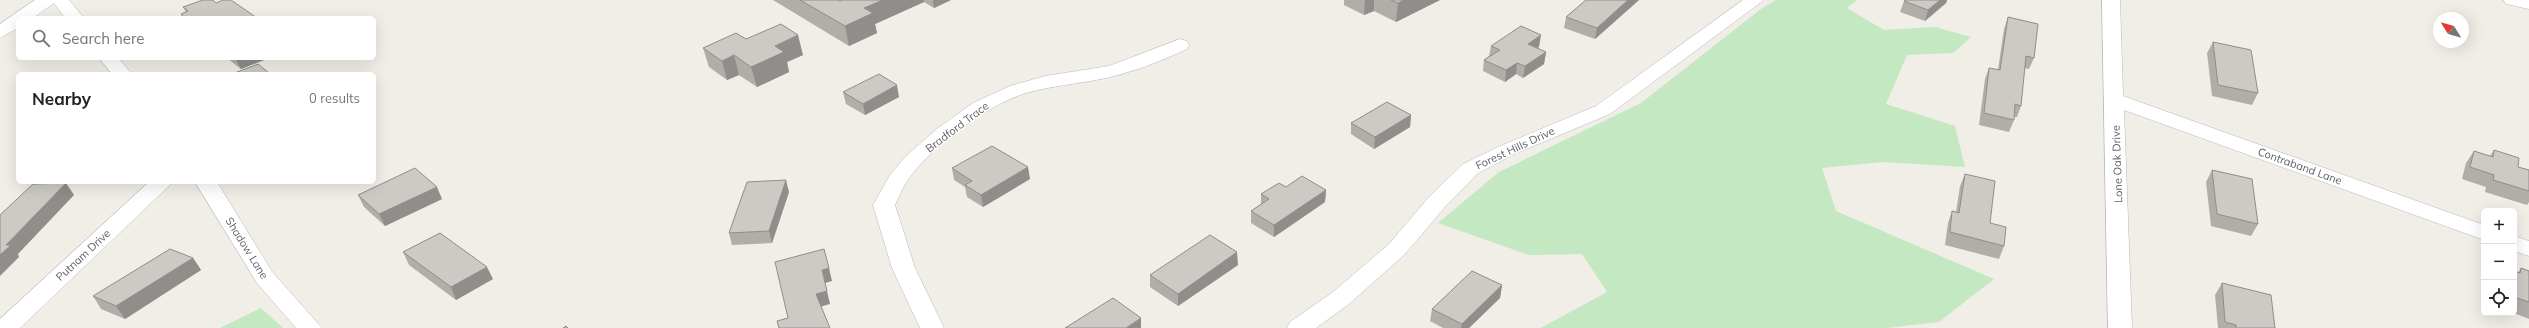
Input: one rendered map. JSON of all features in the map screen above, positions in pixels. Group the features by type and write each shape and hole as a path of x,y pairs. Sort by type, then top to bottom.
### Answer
{"street":[{"path":"24,16 47,0"},
{"path":"60,0 73,16"},
{"name":"Forest Hills Drive","path":"1299,328 1342,298 1397,249 1437,202 1470,169 1505,150 1603,110 1755,0"},
{"name":"Lone Oak Drive","path":"2111,0 2115,100 2120,328"},
{"path":"2512,0 2529,4"},
{"path":"0,32 16,21"},
{"name":"Bradford Trace","path":"932,328 906,278 893,244 884,205 899,177 936,141 977,109 1006,93 1037,84 1102,74 1138,64 1180,45"},
{"path":"110,60 120,72"},
{"name":"Contraband Lane","path":"2115,100 2481,232"},
{"name":"Putnam Drive","path":"5,328 160,184"},
{"name":"Shadow Lane","path":"207,184 265,278 310,328"},
{"path":"2517,245 2529,249"}],"green space":[{"path":"1776,0 1857,0 1847,8 1884,30 1935,27 1971,37 1953,53 1907,55 1886,104 1955,126 1965,167 1883,162 1822,168 1836,211 1994,279 1939,322 1886,328 1541,328 1607,292 1582,254 1529,255 1438,223 1499,172 1641,103 1761,9"},
{"path":"261,308 283,328 220,328"}],"building":[{"path":"203,0 213,0 216,3 223,0 231,0 254,16 183,16 181,14 188,11 183,7"},
{"path":"800,0 883,0 864,8 873,13 845,26"},
{"path":"1391,0 1404,0 1398,3"},
{"path":"1586,0 1628,0 1597,28 1566,17"},
{"path":"1940,0 1928,10 1904,1"},
{"path":"2008,17 2038,24 2034,58 2026,56 2021,106 2015,104 2014,120 1984,113 1989,68 2000,70"},
{"path":"781,24 798,35 775,46 784,52 751,67 734,55 722,61 703,48 736,33 746,39"},
{"path":"1521,26 1541,35 1528,44 1546,52 1525,66 1517,63 1506,70 1484,60 1500,50 1491,46"},
{"path":"2213,42 2251,50 2258,93 2218,85"},
{"path":"258,64 268,72 237,72"},
{"path":"879,74 897,85 863,104 843,92"},
{"path":"1387,102 1411,115 1375,137 1351,123"},
{"path":"992,146 1028,167 981,195 965,185 972,181 952,168"},
{"path":"2494,150 2519,158 2518,167 2529,170 2529,191 2493,180 2494,175 2470,167 2474,151 2493,157"},
{"path":"415,168 437,187 379,214 358,195"},
{"path":"2212,170 2252,179 2258,224 2217,214"},
{"path":"1965,174 1995,181 1990,223 2006,227 2004,246 1950,232 1952,211 1959,213"},
{"path":"1302,176 1326,190 1274,225 1251,211 1269,199 1261,194 1279,183 1286,187"},
{"path":"786,180 769,231 729,233 747,182"},
{"path":"33,184 65,184 6,245 11,245 0,255 0,215"},
{"path":"440,233 487,267 451,287 403,252"},
{"path":"1210,235 1237,252 1178,294 1150,275"},
{"path":"170,249 193,258 116,306 93,296"},
{"path":"824,249 829,268 822,270 827,291 816,294 830,328 779,328 777,321 788,318 775,262"},
{"path":"2521,268 2529,271 2529,302 2517,298 2517,272 2520,273"},
{"path":"1472,271 1502,285 1462,324 1432,309"},
{"path":"2222,283 2271,295 2275,328 2236,328 2236,325 2225,322"},
{"path":"1113,298 1141,318 1126,328 1065,328"}]}
